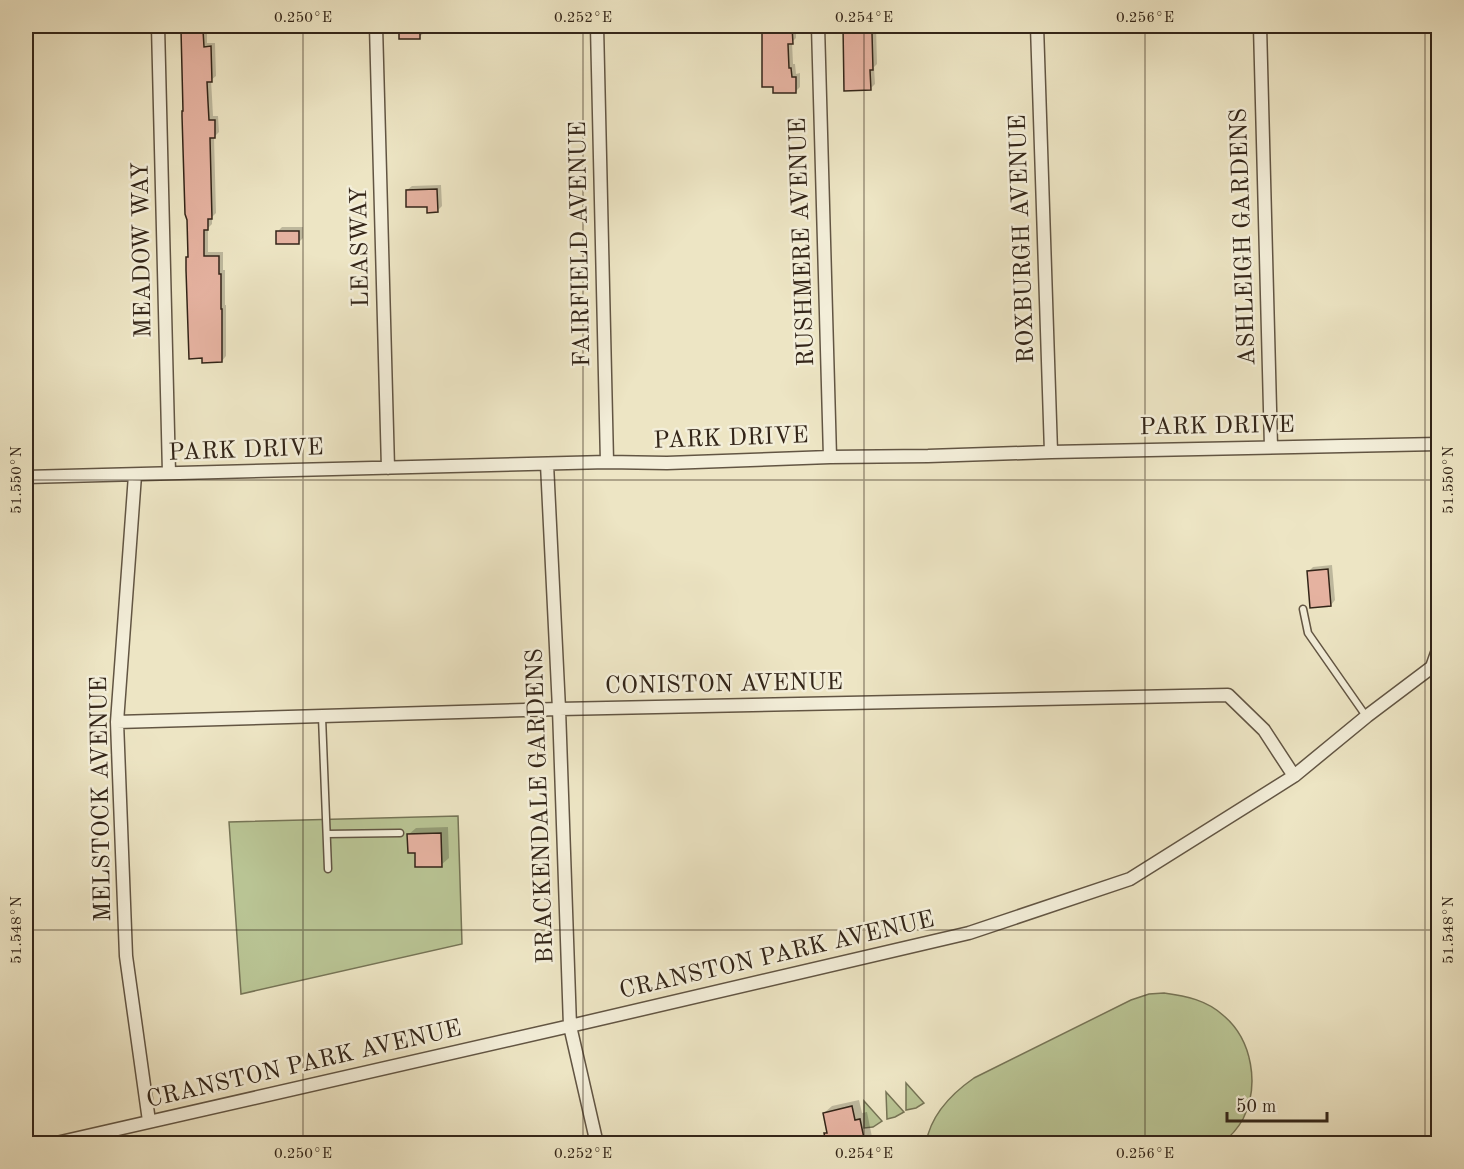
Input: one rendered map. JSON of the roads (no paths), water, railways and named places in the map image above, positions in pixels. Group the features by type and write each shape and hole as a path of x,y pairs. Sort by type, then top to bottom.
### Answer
{"street":[{"name":"MEADOW WAY","path":"158,26 169,473"},
{"name":"LEASWAY","path":"376,26 388,468"},
{"name":"FAIRFIELD AVENUE","path":"597,26 607,462"},
{"name":"RUSHMERE AVENUE","path":"818,26 830,457"},
{"name":"ROXBURGH AVENUE","path":"1037,26 1051,452"},
{"name":"ASHLEIGH GARDENS","path":"1260,26 1270,447"},
{"name":"PARK DRIVE","path":"26,477 1438,444"},
{"name":"BRACKENDALE GARDENS","path":"547,464 559,709 570,1026 597,1143"},
{"name":"MELSTOCK AVENUE","path":"135,475 117,722 126,956 149,1121"},
{"name":"CRANSTON PARK AVENUE","path":"51,1143 969,933 1130,879 1294,776 1367,716 1432,667 1438,650"},
{"name":"CONISTON AVENUE","path":"117,722 559,709 1228,696 1264,730 1294,776"}],"lane":[{"path":"1303,609 1308,633 1367,716"},
{"path":"322,717 328,869"},
{"path":"327,834 400,833"}]}
